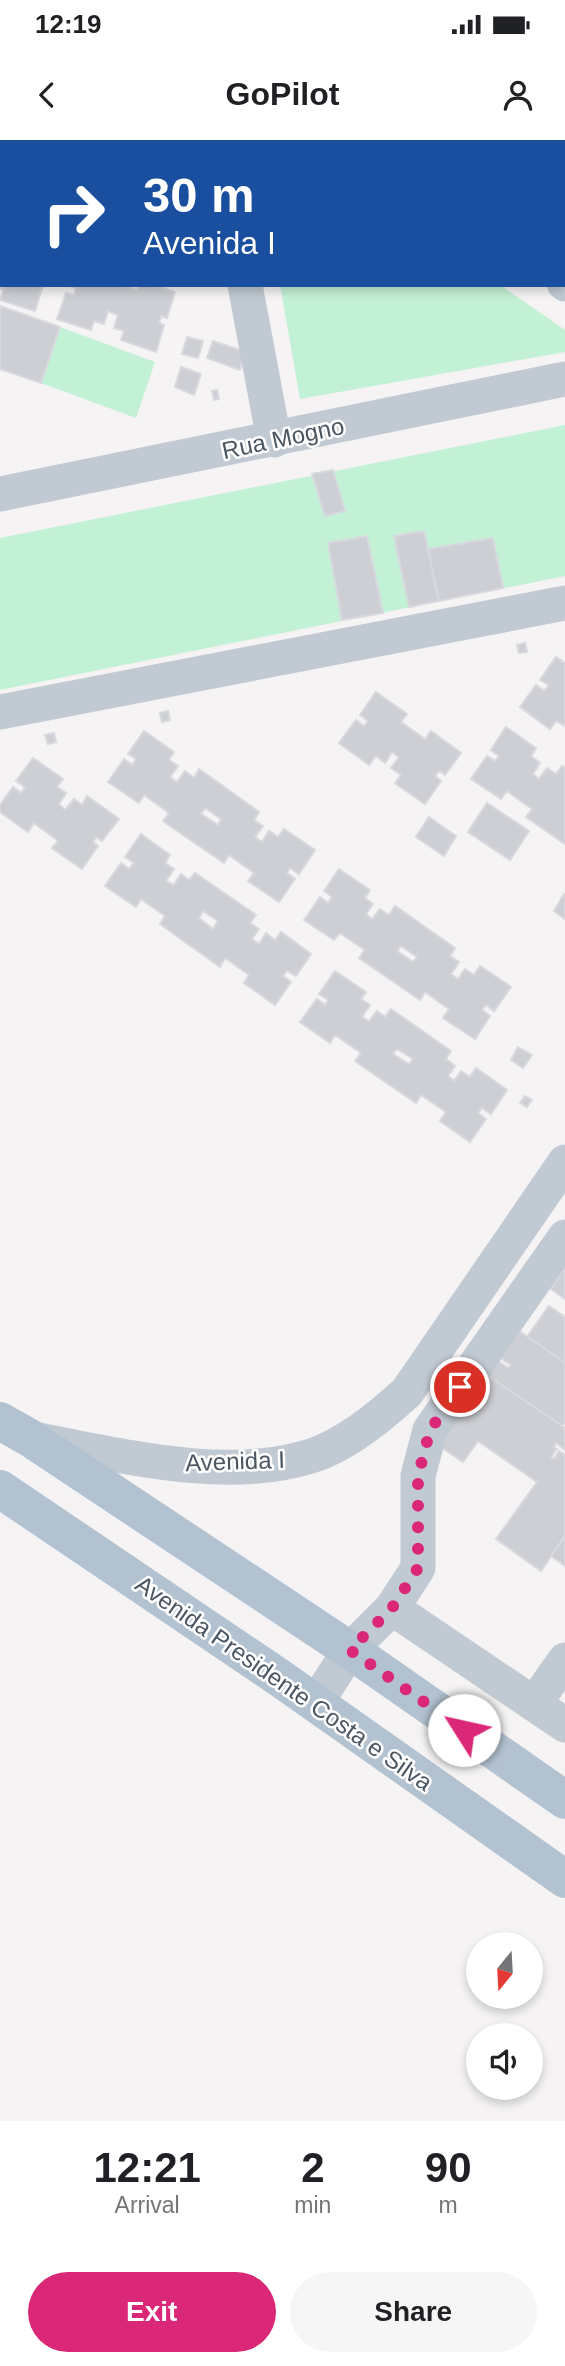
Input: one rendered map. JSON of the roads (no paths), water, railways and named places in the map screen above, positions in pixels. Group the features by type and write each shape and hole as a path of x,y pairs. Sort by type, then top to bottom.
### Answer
{"main road":[{"path":"15,1429 350,1650 565,1800"},
{"name":"Avenida Presidente Costa e Silva","path":"0,1489 316,1703 565,1880"}],"street":[{"path":"246,287 274,440"},
{"name":"Rua Mogno","path":"0,494 565,379"},
{"path":"0,712 565,603"},
{"name":"Avenida I","path":"15,1429 186,1465 279,1465 317,1454 378,1420 407,1392 563,1171"},
{"path":"316,1703 350,1650 392,1608 418,1568 418,1476 430,1430 565,1237"},
{"path":"392,1608 565,1725"},
{"path":"534,1704 565,1660"}]}
